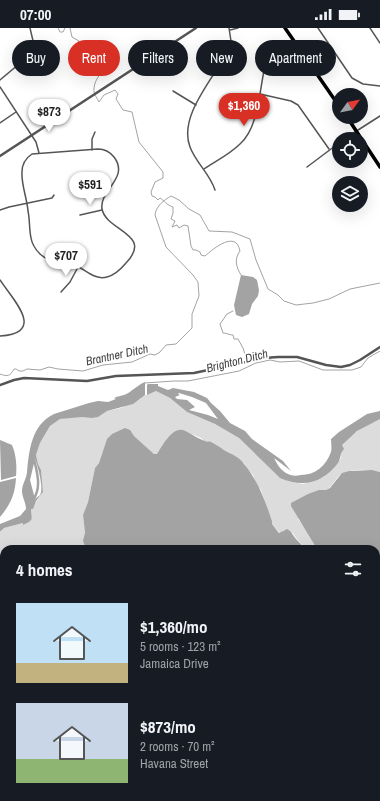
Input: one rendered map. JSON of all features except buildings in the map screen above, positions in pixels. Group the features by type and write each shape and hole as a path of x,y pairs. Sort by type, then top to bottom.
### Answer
{"main road":[{"path":"285,28 332,96"},
{"path":"352,124 380,167"}],"street":[{"path":"0,80 11,69 28,58 33,50 34,42 30,28"},
{"path":"0,156 196,28"},
{"path":"230,40 230,29 238,28"},
{"path":"318,28 352,78 363,84 380,86"},
{"path":"370,28 380,43"},
{"path":"214,76 196,105 188,122 188,138 193,154 215,190"},
{"path":"203,169 238,146 247,136 253,123 263,76"},
{"path":"0,87 32,136 39,152"},
{"path":"173,92 196,105"},
{"path":"259,94 296,103 302,109 329,149"},
{"path":"0,123 16,112"},
{"path":"356,131 380,116"},
{"path":"92,150 92,139 95,132"},
{"path":"307,167 332,147"},
{"path":"102,150 109,153 115,159 118,166 117,177 103,200 102,210 107,219 131,238 134,248 134,253 117,273 104,278 96,276 78,267 49,260 42,256 36,249 30,237 22,167 28,156 39,152 102,150"},
{"path":"0,210 52,198 54,196"},
{"path":"80,215 102,210"},
{"path":"61,292 70,282 78,267"},
{"path":"0,280 24,314 25,319 21,330 16,333 0,336"},
{"path":"0,385 24,378 87,381 116,376 194,373 274,357 297,357 326,366 341,366 356,362 380,346"}],"shaded area":[{"path":"241,275 253,277 257,280 259,290 258,296 252,304 249,314 242,317 236,315 234,305"},
{"path":"145,382 145,395 133,404 107,411 98,417 60,419 50,426 40,443 36,455 41,470 43,492 36,501 33,509 31,509 32,519 23,525 23,523 0,529 0,524 20,516 26,509 22,489 27,473 30,448 40,425 54,414 89,403 98,401 108,402 116,399 114,398 127,394","holes":["35,459 40,477 41,488 40,495 35,499 30,480"]},
{"path":"158,384 158,386 168,390 173,388 194,392 207,398 230,423 245,431 252,439 283,461 291,471 274,458 281,469 290,475 306,475 319,469 326,462 331,452 331,439 367,414 380,411 380,419 357,431 342,445 344,449 338,463 326,475 312,482 297,483 280,478 239,438 215,424 187,412 170,398 156,391 147,395 147,385","holes":["179,393 206,403 218,419 189,410 195,407 187,400 177,399 175,397 180,395 178,394"]},
{"path":"156,391 170,398 187,412 215,424 239,438 277,475 288,481 303,484 324,477 334,468 341,458 342,445 349,437 363,427 380,419 380,472 370,470 353,470 339,476 298,519 315,545 302,545 293,533 284,530 280,533 272,524 261,490 253,475 244,463 237,457 210,442 204,441 201,438 182,430 167,439 157,454 154,454 134,436 112,434 107,440 99,463 95,468 88,502 83,515 88,545 0,545 0,529 23,523 31,513 31,509 43,492 41,470 36,455 40,443 50,426 60,419 86,416 92,418 107,411 121,408"},
{"path":"125,428 130,430 134,436 154,454 157,454 171,434 179,430 183,430 218,446 238,458 249,470 261,491 272,524 279,533 287,529 289,530 301,545 85,545 83,541 85,533 83,515 88,502 95,468 99,463 107,439 112,434"},
{"path":"0,440 12,445 16,468 16,476 1,480"},
{"path":"372,470 380,472 380,545 315,545 291,506 291,503 308,494 330,488 342,473 349,471"},
{"path":"16,478 11,499 7,508 0,517 0,482"}],"waterway":[{"path":"58,28 60,32 63,32 65,28"},
{"path":"70,28 72,37 79,41 78,43 82,45 79,50 81,55 87,57 106,56 109,60 94,85 95,94 99,102 104,95 115,90 118,94 116,99 123,110 132,112 139,142 163,172 163,178 155,182 151,192 152,196 158,200 160,198 168,205 173,207 171,219 175,221 172,227 177,225 179,228 184,225 188,226 193,250 196,250 200,252 201,255 205,256 219,245 230,241 234,242 238,245 240,251 236,263 241,275"},
{"name":"Brantner Ditch","path":"0,374 8,375 14,369 23,371 27,369 40,370 49,367 83,371 103,365 132,362 150,354 155,355 166,345 176,344 192,328 192,314 199,296 198,282 166,247 155,215 163,201 171,196 200,215 209,231 232,232 250,239 256,260 268,289 284,301 296,305 313,303 329,299 350,289 380,283"},
{"path":"233,311 227,314 220,324 223,333 233,335 234,339 238,339 247,360"},
{"name":"Brighton Ditch","path":"145,383 188,381 239,371 256,363 270,360 280,362 299,361 323,370 352,370 361,367 368,358 380,351"},
{"path":"33,500 36,495 38,485 34,459"},
{"path":"0,530 5,525"}]}
